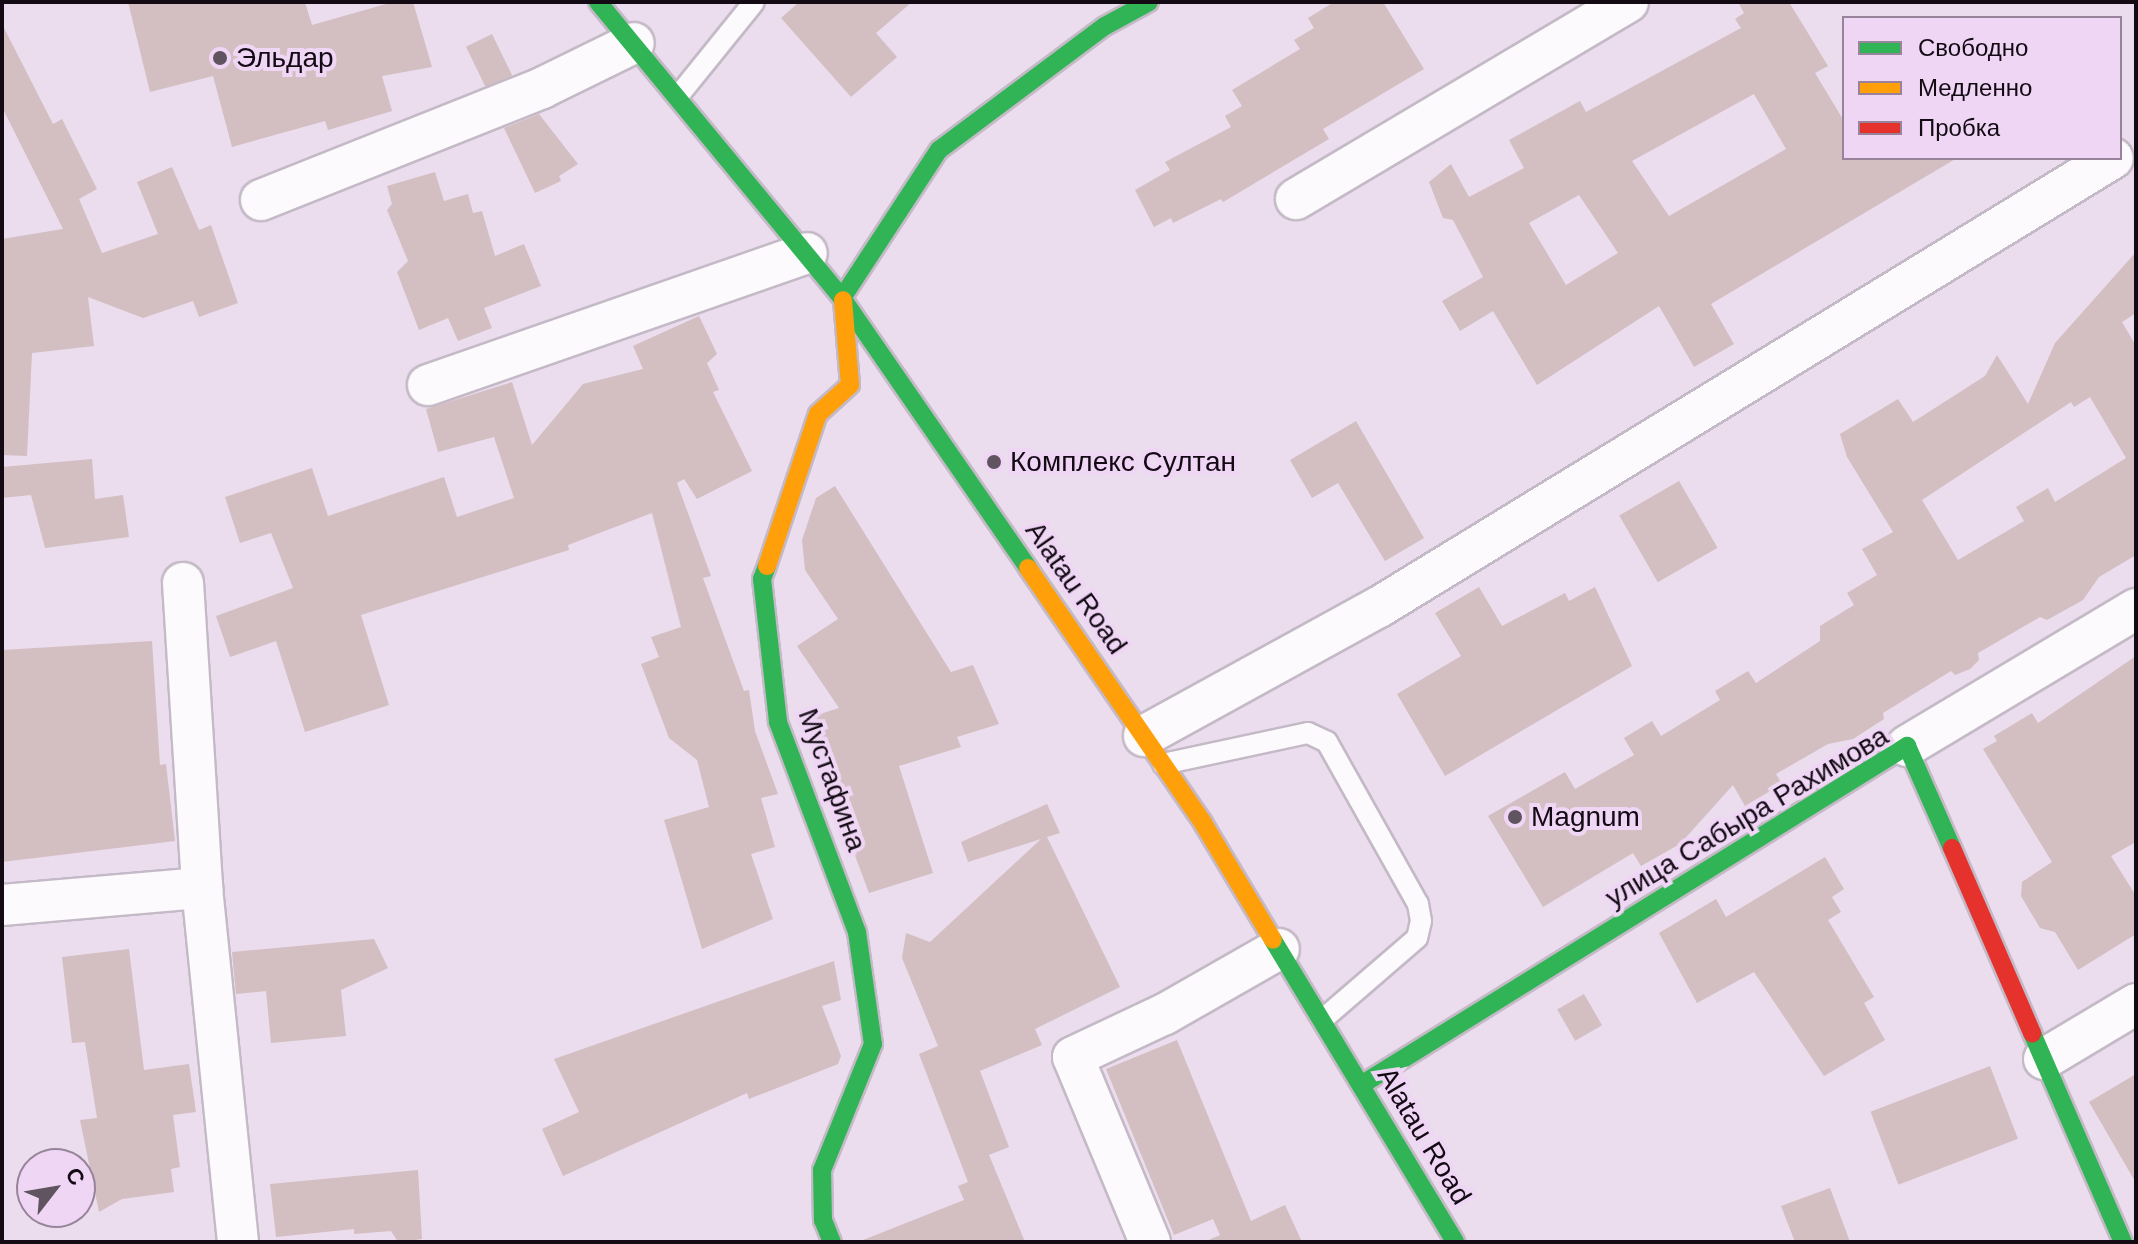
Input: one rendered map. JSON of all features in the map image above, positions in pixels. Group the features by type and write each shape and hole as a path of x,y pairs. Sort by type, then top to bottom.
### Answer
{"street":[{"name":"Alatau Road","path":"598,2 679,95 842,298 1153,750 1279,949 1455,1242"},
{"path":"842,298 939,150 1105,26 1149,2"},
{"path":"1296,199 1628,2"},
{"path":"261,200 542,88 634,43"},
{"path":"1153,750 1379,607 2110,160"},
{"path":"428,385 807,253"},
{"name":"Мустафина","path":"832,1242 823,1220 822,1170 873,1044 857,932 778,722 762,579 818,414 850,385 842,298"},
{"path":"183,583 202,888 238,1242"},
{"path":"1907,746 2136,609"},
{"name":"улица Сабыра Рахимова","path":"1361,1085 1534,982 1907,746 2123,1242"},
{"path":"2,905 202,888"},
{"path":"1150,1242 1073,1057 1165,1014 1279,949"},
{"path":"2044,1059 2136,1004"}],"lane":[{"path":"679,95 754,2"},
{"path":"1153,750 1308,733 1327,742 1418,904 1421,921 1417,938 1322,1020"}],"building":[{"path":"128,2 305,2 312,25 393,2 413,2 432,67 382,76 392,111 328,130 325,121 232,147 213,76 150,92"},
{"path":"799,2 912,2 876,33 897,57 851,97 781,18"},
{"path":"1334,2 1383,2 1424,69 1323,129 1329,139 1223,202 1221,199 1173,223 1171,218 1154,227 1135,190 1170,170 1165,162 1231,127 1225,116 1242,106 1232,90 1300,49 1294,40 1314,28 1308,18"},
{"path":"1738,2 1789,2 1828,66 1815,73 1842,118 1842,160 1954,160 1711,304 1734,344 1694,367 1659,306 1537,385 1493,311 1460,331 1442,301 1483,277 1453,220 1443,218 1429,182 1451,164 1469,197 1524,168 1509,140 1580,101 1586,112 1741,28 1735,19 1744,13","holes":["1754,94 1786,149 1669,216 1632,161","1579,195 1618,253 1566,285 1529,223"]},
{"path":"2,24 53,124 62,119 97,189 79,199 102,253 158,234 137,182 172,167 199,230 211,225 238,303 199,317 193,301 143,318 88,297 94,346 32,353 27,456 2,455 2,239 63,229 2,107"},
{"path":"492,34 512,75 486,88 466,47"},
{"path":"539,114 578,164 559,176 561,181 535,193 504,128"},
{"path":"435,172 444,201 468,194 473,213 482,211 495,256 524,244 541,286 484,308 492,328 458,341 448,318 419,330 397,272 408,261 387,210 392,204 387,186"},
{"path":"2136,252 2136,313 2122,322 2136,346 2136,555 2099,577 2083,600 2047,620 2040,617 1978,653 1979,660 1970,669 1955,675 1951,671 1883,713 1884,719 1853,739 1828,744 1776,774 1782,784 1745,806 1733,785 1680,844 1641,866 1633,853 1543,907 1488,816 1565,772 1575,789 1634,755 1624,738 1652,721 1661,736 1720,700 1715,691 1748,671 1756,683 1820,641 1820,626 1854,605 1847,593 1877,575 1862,549 1893,532 1847,457 1840,434 1898,399 1913,422 1985,376 1997,355 2028,404 2055,343","holes":["2090,397 2126,458 2055,502 2048,488 2016,507 2024,521 1958,560 1922,500 2071,402 2074,407"]},
{"path":"699,316 717,354 707,363 719,390 713,392 752,471 697,499 684,479 677,483 711,576 703,578 744,691 749,690 755,731 778,794 761,798 775,847 751,854 773,919 702,949 664,820 709,807 697,760 669,738 641,664 659,657 651,637 681,627 652,513 568,545 569,550 361,615 389,705 305,732 276,641 230,657 216,616 293,588 271,533 240,543 225,497 312,468 328,516 444,477 457,517 514,498 494,437 438,452 426,409 512,382 532,445 583,384 643,369 633,346"},
{"path":"1356,421 1424,538 1385,561 1338,483 1312,498 1290,460"},
{"path":"92,459 95,499 123,495 129,537 45,548 31,495 2,498 2,467"},
{"path":"1679,481 1718,548 1658,582 1619,516"},
{"path":"835,486 951,672 973,665 999,724 957,737 961,747 899,766 933,873 869,893 804,719 839,708 797,646 838,619 805,570 802,540 816,498"},
{"path":"1479,587 1502,626 1565,593 1569,601 1595,587 1632,666 1445,776 1397,694 1461,656 1435,613"},
{"path":"152,641 160,765 166,764 175,841 2,862 2,650"},
{"path":"2136,656 2136,842 2111,856 2136,896 2136,934 2078,970 2055,932 2040,928 2021,896 2022,882 2052,862 1983,749 1997,741 1994,736 2032,713 2038,723"},
{"path":"1047,804 1060,833 1047,837 1120,987 1035,1029 1042,1045 980,1071 1009,1147 989,1155 1025,1242 858,1242 964,1200 958,1186 968,1182 919,1054 938,1046 902,958 906,933 930,942 1041,839 968,862 961,842"},
{"path":"1825,857 1844,889 1832,897 1841,912 1828,920 1874,997 1864,1003 1885,1040 1824,1076 1754,972 1697,1003 1659,933 1716,899 1726,917"},
{"path":"374,939 388,968 341,990 346,1036 271,1043 266,991 236,994 232,952"},
{"path":"129,949 144,1070 189,1064 196,1112 173,1115 180,1167 171,1169 174,1192 122,1199 99,1212 96,1148 86,1148 80,1120 97,1118 85,1042 72,1043 62,957"},
{"path":"834,961 841,1000 822,1006 841,1056 838,1064 749,1099 747,1093 563,1176 542,1129 579,1112 554,1059"},
{"path":"1584,994 1602,1025 1575,1041 1557,1010"},
{"path":"1177,1040 1251,1221 1285,1205 1302,1242 1204,1242 1220,1235 1213,1219 1174,1235 1106,1069"},
{"path":"1990,1066 2018,1139 1898,1185 1871,1112"},
{"path":"2136,1074 2136,1183 2089,1102"},
{"path":"418,1170 422,1239 398,1242 391,1231 354,1234 354,1229 276,1237 270,1184"},
{"path":"1830,1188 1850,1242 1795,1242 1781,1206"}],"traffic: fast":[{"path":"598,2 842,298 1028,568"},
{"path":"842,298 939,150 1105,26 1149,2"},
{"path":"767,566 762,579 778,722 857,932 873,1044 822,1170 823,1220 832,1242"},
{"path":"1361,1085 1907,746 1952,848"},
{"path":"1273,940 1455,1242"},
{"path":"2032,1033 2123,1242"}],"traffic: slow":[{"path":"767,566 818,414 850,385 843,300"},
{"path":"1028,568 1203,823 1273,940"}],"traffic: jam":[{"path":"1952,848 2032,1033"}],"place":[{"name":"Эльдар","path":"220,58"},
{"name":"Комплекс Султан","path":"994,462"},
{"name":"Magnum","path":"1515,817"}]}
